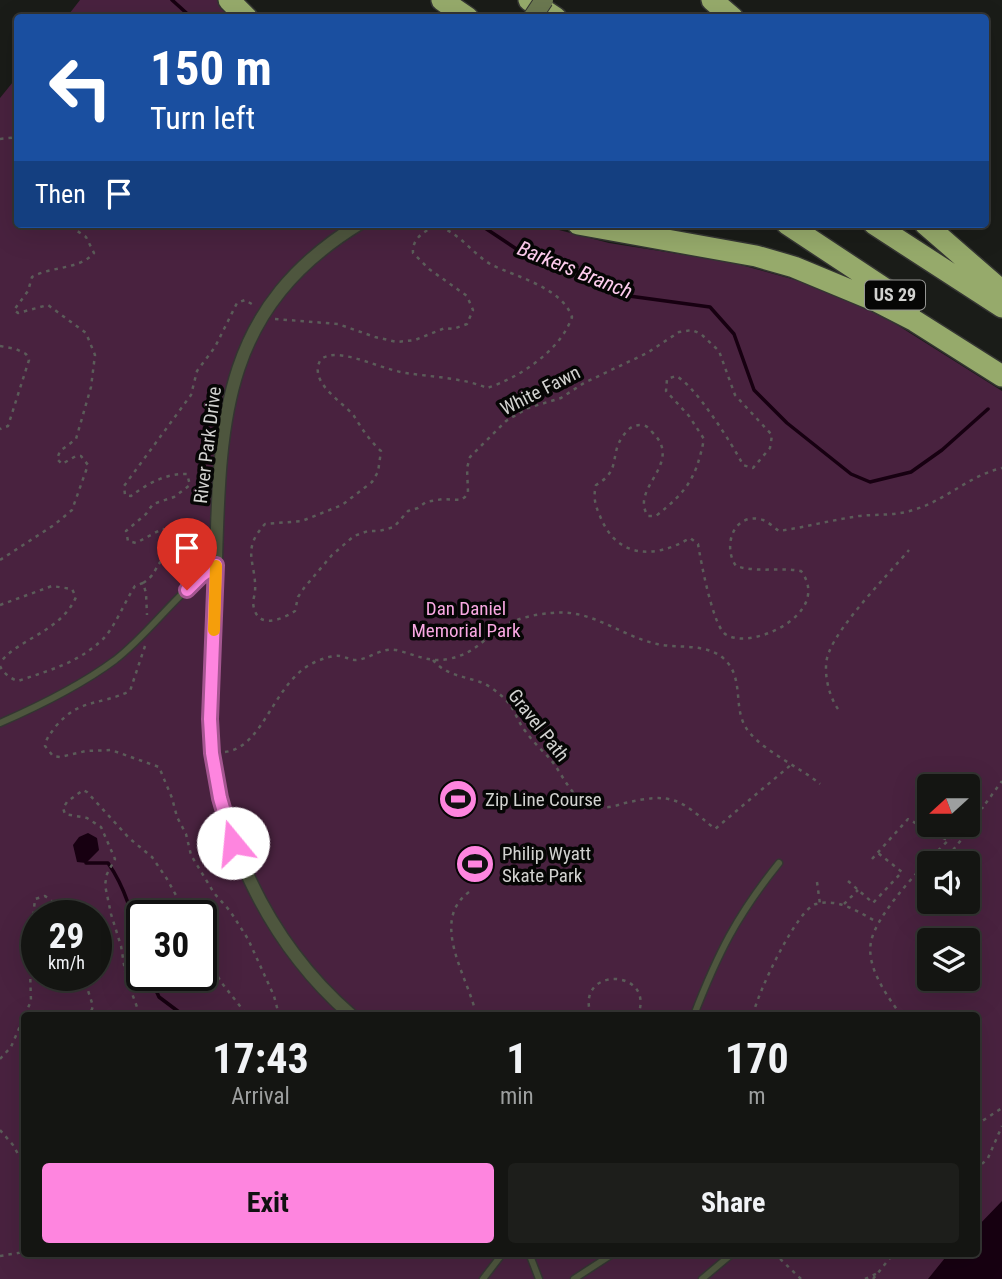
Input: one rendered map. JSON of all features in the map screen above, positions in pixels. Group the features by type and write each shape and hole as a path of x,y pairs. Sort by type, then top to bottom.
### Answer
{"highway":[{"path":"229,0 243,14"},
{"path":"442,0 462,14"},
{"path":"529,0 550,14"},
{"path":"712,0 728,14"},
{"path":"600,228 756,256 806,271 886,306 1002,376"},
{"name":"US 29","path":"794,228 1002,365"},
{"name":"US 29","path":"880,228 1002,307"},
{"path":"930,228 1002,291"}],"street":[{"name":"River Park Drive","path":"348,1012 309,973 281,936 257,894 233,843 220,798 212,753 210,719 219,470 229,399 245,349 285,286 301,269 354,228"}],"lane":[{"path":"0,723 45,702 115,660 201,576 216,565"},
{"path":"695,1012 723,944 739,916 779,863"},
{"path":"483,1279 500,1257"},
{"path":"531,1257 539,1279"},
{"path":"574,1279 608,1257"},
{"path":"702,1279 728,1257"}],"path":[{"path":"0,560 72,510 88,465 81,456 75,456 62,464 57,459 60,451 76,439 91,387 94,355 86,333 48,305 24,313 14,310 28,291 32,277 41,272 83,262 94,253 90,241 72,228"},
{"name":"White Fawn","path":"143,583 154,576 161,561 168,554 173,534 171,530 162,529 136,543 128,541 126,531 146,514 153,504 174,498 183,492 190,485 190,479 187,474 177,473 148,484 131,496 125,495 124,486 191,395 197,371 215,347 237,303 245,300 282,321 312,320 338,324 397,342 415,340 444,328 453,329 467,324 473,310 467,296 429,269 413,253 415,240 432,228"},
{"name":"White Fawn","path":"445,228 491,264 530,280 563,303 572,317 563,337 540,360 502,384 487,388 474,383 407,373 369,361 341,356 333,355 321,359 317,370 322,383 381,451 380,463 372,482 342,505 302,521 265,524 255,535 250,558 256,591 253,602 263,620 269,622 284,619 295,611 298,597 304,587 332,555 354,536 394,527 408,511 426,502 461,500 465,497 468,492 467,468 470,457 506,421 528,408 561,398 584,383 647,353 679,332 692,330 701,334 719,351 735,395 772,435 771,448 753,468 743,465 707,408 677,376 667,379 666,391 689,416 704,439 695,472 682,495 656,516 648,516 644,510 643,501 665,450 662,442 646,426 637,425 631,427 621,439 611,474 596,485 593,495 610,535 623,547 664,551 690,538 698,544 716,619 724,633 736,639 767,635 784,626 806,606 810,590 802,571 736,566 729,554 730,540 738,525 747,519 764,520 779,531 862,516 895,514 940,501 1002,468"},
{"path":"0,346 16,349 26,354 29,360 8,426 0,429"},
{"path":"838,709 826,672 828,654 838,635 909,550"},
{"path":"0,605 52,586 72,589 76,597 73,604 48,629 10,653 0,665 2,671 19,681 70,663 104,638 135,586 143,583 146,593 145,647 130,691 69,711 51,732 45,746 53,756 111,750 159,767 186,834 191,855 214,893 230,911 248,939 274,996 278,1012"},
{"name":"Gravel Path","path":"212,753 237,750 244,745 256,732 288,682 316,661 340,656 354,660 384,650 395,650 433,660 466,655 505,625 551,613 580,615 605,622 656,644 703,649 720,656 732,671 742,721 750,736 820,784"},
{"name":"Gravel Path","path":"433,660 453,675 484,683 507,701 526,733 552,762 567,786 594,807 663,797 684,804 715,829 792,764"},
{"path":"953,850 1002,781"},
{"path":"126,970 105,884 115,859 101,827 87,818 65,814 67,802 83,790 95,799 129,838 152,857 179,900"},
{"path":"980,810 983,807"},
{"path":"872,859 908,819 948,840"},
{"path":"899,1012 881,984 873,964 870,943 878,922 911,878 951,837"},
{"path":"848,881 873,903 902,872 878,853"},
{"path":"817,882 820,904"},
{"path":"844,904 858,890"},
{"path":"469,892 456,908 452,939 453,951 472,997 474,1012"},
{"path":"35,900 45,896 50,900"},
{"path":"754,1012 784,944 806,909 820,904 844,904 878,922"},
{"path":"217,975 245,1012"},
{"path":"590,1012 588,1003 592,991 600,982 613,978 627,981 637,990 641,1003 639,1012"},
{"path":"26,1012 31,1001 31,991"},
{"path":"88,991 93,1006 91,1012"},
{"path":"132,991 137,1012"},
{"path":"0,1059 11,1047 21,1024"},
{"path":"980,1122 1002,1108"},
{"path":"980,1166 988,1158 1002,1126"},
{"path":"0,1130 21,1161"},
{"path":"0,1256 21,1252"},
{"path":"778,1257 801,1279"},
{"path":"873,1279 891,1257"},
{"path":"865,1279 878,1272"}],"green space":[{"path":"80,0 221,0 234,14 69,14"},
{"name":"Dan Daniel Memorial Park","path":"14,81 14,228 551,228 609,243 730,262 810,284 875,311 1002,391 1002,1212 980,1239 980,1012 21,1012 21,1257 966,1257 947,1279 0,1279 0,98"}],"shaded area":[{"path":"88,833 97,838 99,850 86,863 77,862 73,845 79,837"},
{"path":"1002,1201 1002,1279 928,1279 946,1257 980,1257 980,1224"}],"waterway":[{"name":"Barkers Branch","path":"172,0 188,14"},
{"name":"Barkers Branch","path":"485,228 521,252 583,274 629,296 710,307 734,334 754,390 787,423 851,474 870,482 911,472 942,450 988,409"},
{"path":"86,863 108,863 127,900"},
{"path":"156,991 159,997 179,1012"}],"slow traffic":[{"path":"214,630 216,566"}],"place":[{"name":"Zip Line Course","path":"458,799"},
{"name":"Philip Wyatt Skate Park","path":"475,864"}],"route":[{"path":"187,590 216,565 210,719 212,753 220,798 233,843"}]}
